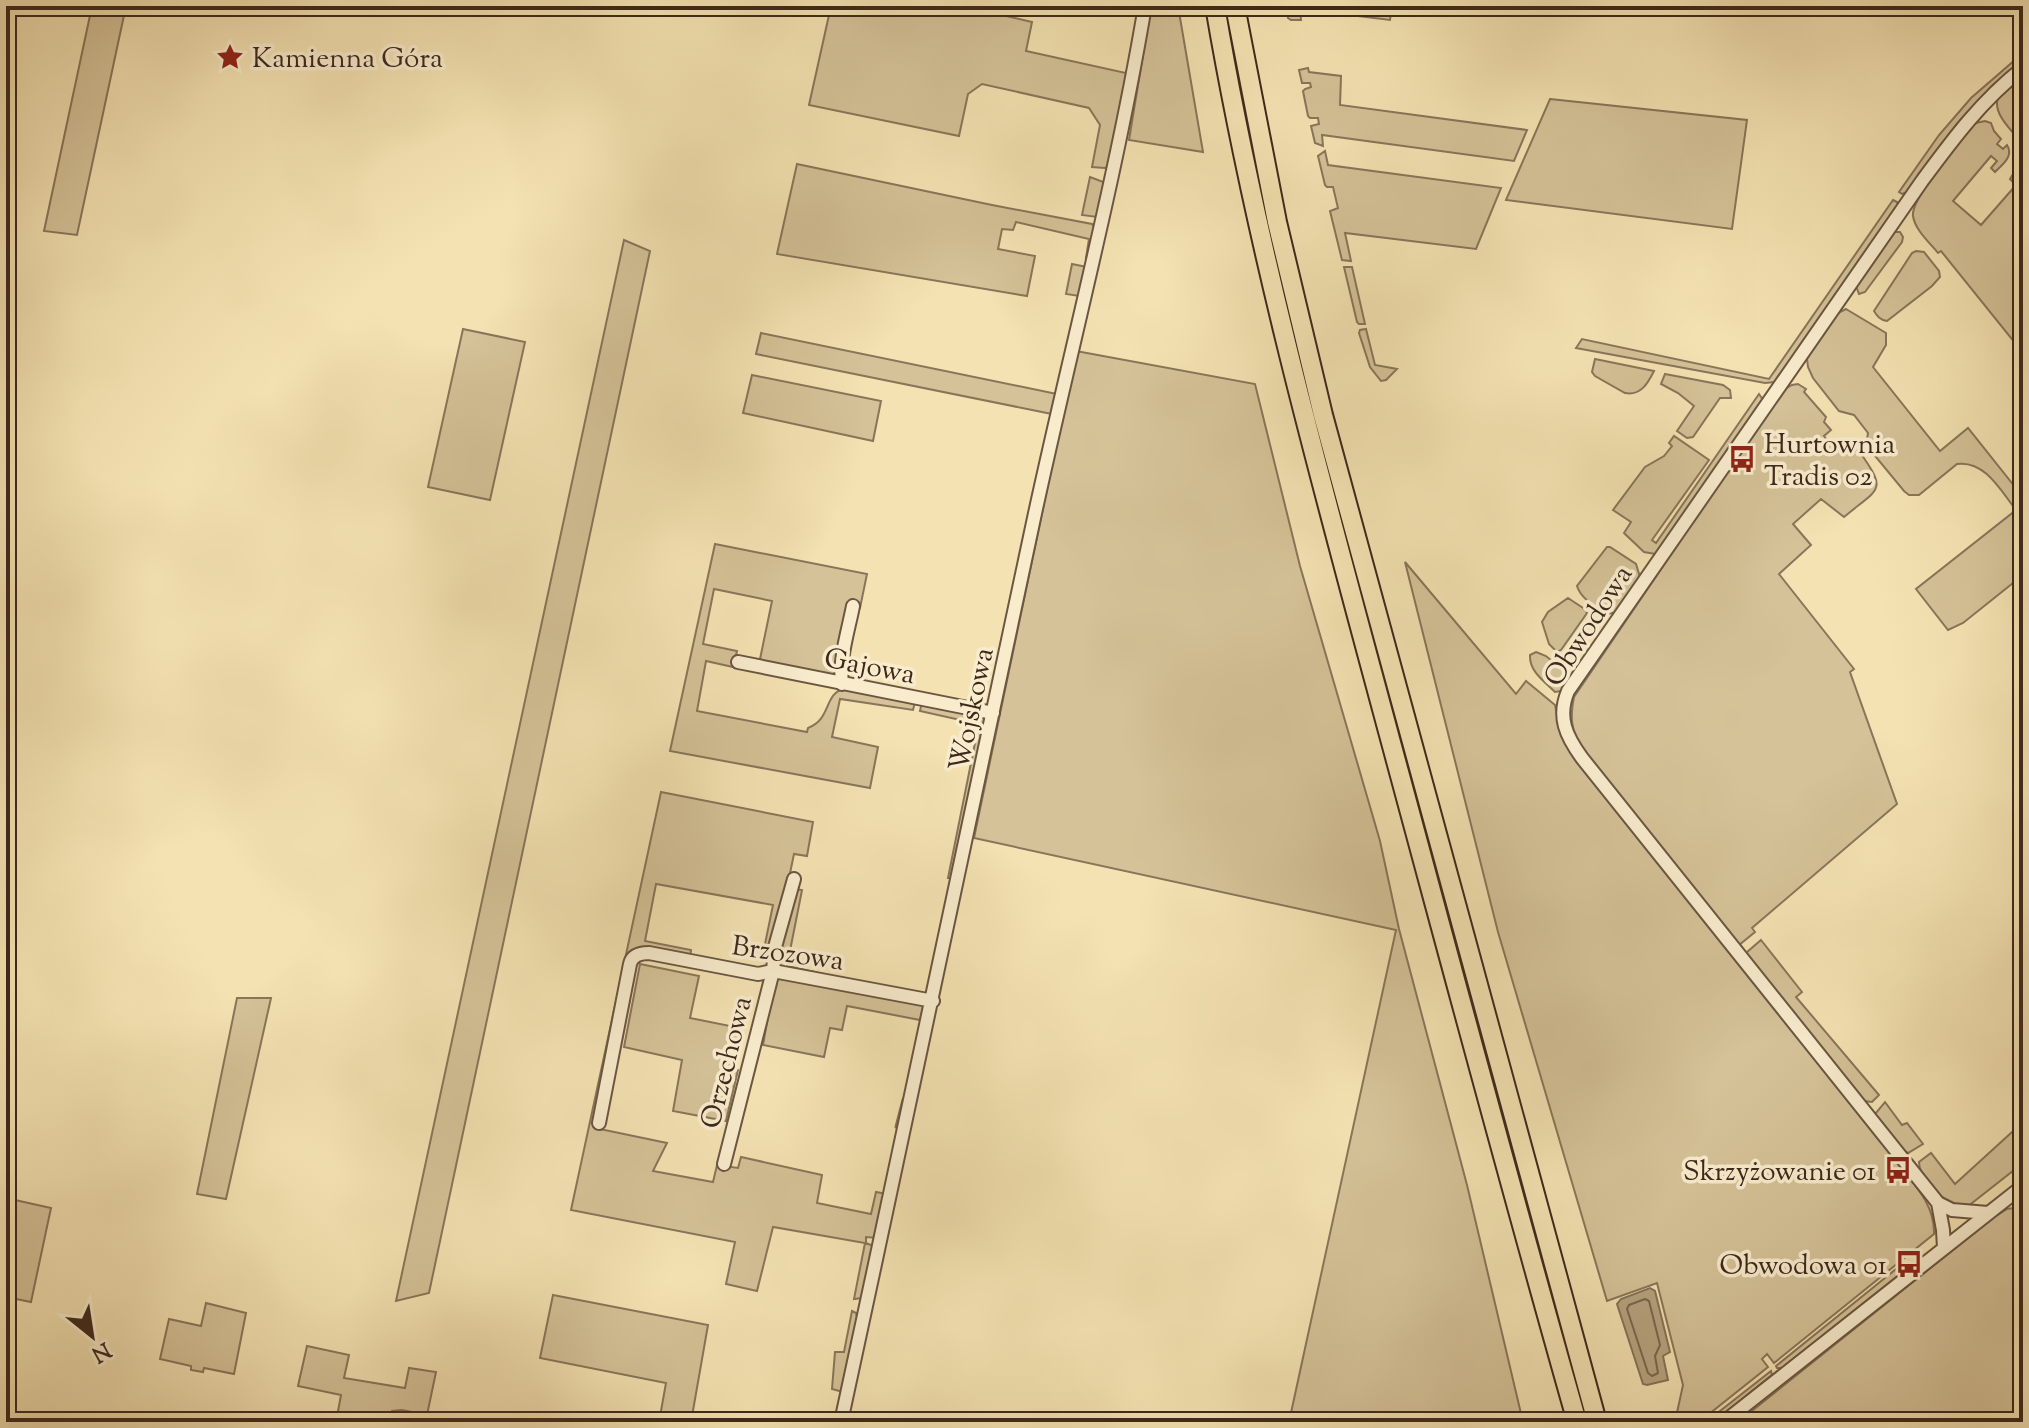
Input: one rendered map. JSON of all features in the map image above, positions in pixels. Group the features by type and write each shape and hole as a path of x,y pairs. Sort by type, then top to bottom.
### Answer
{"highway":[{"path":"1215,6 1259,233 1304,421 1577,1422"},
{"path":"1235,6 1277,222 1323,415 1597,1422"}],"street":[{"name":"Wojskowa","path":"841,1422 1115,161 1145,6"},
{"name":"Obwodowa","path":"1938,1203 1582,758 1568,735 1562,704 1579,675 1922,181 1975,112 2023,68"},
{"path":"842,684 843,653 853,606"},
{"name":"Gajowa","path":"738,662 993,713"},
{"name":"Orzechowa","path":"724,1164 794,879"},
{"name":"Brzozowa","path":"599,1123 630,964 637,955 649,953 758,974 773,971 933,1001"},
{"path":"1724,1422 1988,1213 2020,1194"},
{"path":"1938,1203 1952,1210 1988,1213"},
{"path":"1938,1203 1944,1248"}],"shaded area":[{"path":"92,6 126,6 77,235 44,231"},
{"path":"831,6 963,6 1032,22 1026,51 1126,73 1109,166 1092,167 1100,125 1089,108 982,84 968,94 959,136 809,105"},
{"path":"1151,6 1178,6 1203,152 1129,140"},
{"path":"1287,6 1392,6 1390,20 1300,9 1301,20 1291,20"},
{"path":"2023,53 2023,61 1992,86 1956,125 1907,192 1899,192 1939,135 1971,98"},
{"path":"1308,68 1309,72 1341,76 1340,105 1527,130 1514,161 1322,135 1323,146 1315,143 1311,126 1319,124 1318,118 1308,116 1303,91 1311,87 1310,83 1302,83 1299,70"},
{"path":"2023,75 2023,144 2005,123 1997,104 2003,91"},
{"path":"1550,99 1747,120 1732,229 1506,200"},
{"path":"1991,123 2001,139 1997,144 2003,149 2007,145 2008,156 1995,172 1991,168 1997,161 1991,156 1953,201 1981,225 2016,185 2010,179 2013,174 2023,183 2023,353 1941,251 1938,253 1923,236 1913,216 1927,184 1971,124"},
{"path":"1325,151 1328,165 1501,188 1476,249 1345,233 1351,261 1342,260 1330,211 1338,208 1333,187 1325,185 1318,156"},
{"path":"797,164 1092,224 1095,229 1089,258 1086,258 1089,239 1016,222 1013,230 1002,229 998,249 1035,256 1027,296 777,254"},
{"path":"1090,177 1106,183 1097,217 1082,215"},
{"path":"1893,200 1898,206 1775,382 1765,383 1576,348 1582,339 1769,379"},
{"path":"1894,232 1900,232 1902,242 1865,292 1859,294 1856,286"},
{"path":"624,240 650,251 429,1293 396,1301"},
{"path":"1916,251 1924,252 1940,277 1887,321 1882,320 1874,311"},
{"path":"1072,264 1087,267 1079,296 1066,294"},
{"path":"1344,267 1352,267 1365,324 1357,322"},
{"path":"1846,309 1886,333 1886,345 1873,367 1940,451 1968,428 2023,497 2023,575 1963,623 1948,630 1916,589 2016,510 1991,478 1967,464 1957,464 1919,495 1909,495 1904,491 1866,445 1868,433 1854,415 1839,411 1808,367 1807,359 1812,349 1836,314"},
{"path":"463,329 525,342 490,500 428,487"},
{"path":"1366,329 1375,365 1397,369 1386,380 1381,381 1370,367 1359,333"},
{"path":"761,333 1057,394 1052,414 756,354"},
{"path":"1076,351 1255,384 1300,566 1380,841 1399,929 1467,1185 1523,1422 1289,1422 1396,930 974,838"},
{"path":"1595,359 1654,371 1640,391 1625,393 1595,376 1592,372"},
{"path":"1665,374 1723,385 1730,390 1731,398 1720,398 1693,437 1687,438 1677,431 1694,406 1661,384"},
{"path":"752,375 881,401 873,441 743,413"},
{"path":"1798,384 1806,389 1804,392 1826,417 1824,422 1831,430 1824,436 1830,444 1838,439 1846,450 1859,451 1874,474 1876,488 1844,517 1821,499 1793,524 1811,545 1779,574 1854,669 1850,672 1897,804 1752,928 1755,932 1739,945 1580,746 1573,728 1572,711 1574,697 1783,390"},
{"path":"1759,394 1763,400 1659,552 1644,552 1624,533 1631,522 1613,510 1645,467 1664,456 1672,446 1669,443 1674,436 1709,460 1652,540 1656,543"},
{"path":"715,544 867,574 860,608 851,605 835,678 759,664 772,601 714,589 703,644 737,651 733,667 706,661 697,711 807,732 821,719 833,696 845,688 915,702 913,710 840,699 832,737 878,747 870,788 670,751"},
{"path":"1607,547 1636,564 1640,577 1617,612 1608,614 1585,599 1577,586"},
{"path":"1405,562 1516,694 1526,681 1555,705 1560,730 1576,760 1913,1182 1932,1215 1934,1234 1774,1363 1767,1354 1762,1359 1768,1367 1699,1422 1675,1422 1683,1385 1657,1283 1607,1301 1498,932"},
{"path":"1568,598 1587,613 1557,652 1549,644 1542,622 1548,612"},
{"path":"1536,652 1568,674 1568,682 1561,691 1555,692 1535,671 1530,655"},
{"path":"922,702 985,718 987,726 920,711"},
{"path":"978,728 986,731 956,878 948,878"},
{"path":"661,792 813,822 807,856 794,854 783,907 769,945 765,944 773,905 656,884 645,941 691,950 690,958 629,957 595,1128 667,1143 653,1171 713,1182 717,1165 738,1168 741,1157 822,1175 817,1203 871,1214 876,1192 887,1194 878,1238 866,1237 866,1243 876,1247 862,1298 854,1299 865,1243 773,1227 757,1291 726,1284 735,1242 571,1210"},
{"path":"794,889 802,890 787,966 815,972 812,974 778,966"},
{"path":"1761,940 1802,992 1796,997 1879,1095 1872,1102 1864,1101 1746,953"},
{"path":"640,964 699,976 690,1018 740,1028 733,1068 738,1070 726,1121 673,1111 682,1060 624,1047"},
{"path":"783,977 924,1004 920,1020 847,1006 842,1030 830,1028 824,1057 763,1045 774,983"},
{"path":"237,998 271,998 226,1199 197,1194"},
{"path":"1885,1102 1902,1125 1907,1123 1923,1144 1908,1153 1904,1151 1875,1118"},
{"path":"2023,1122 2023,1163 1967,1207 1947,1201 1933,1189 1922,1173 1919,1162 1931,1153 1955,1184"},
{"path":"6,1198 51,1208 31,1302 6,1297"},
{"path":"2013,1208 2023,1212 2023,1422 1738,1422 1993,1218"},
{"path":"1901,1265 1905,1270 1782,1368 1777,1368 1776,1366"},
{"path":"553,1295 708,1325 691,1422 659,1422 666,1383 540,1358"},
{"path":"206,1303 246,1313 234,1374 204,1368 203,1372 191,1370 191,1366 160,1359 169,1319 201,1326"},
{"path":"852,1311 856,1313 859,1326 843,1392 832,1389 835,1352 844,1352"},
{"path":"307,1346 349,1355 344,1378 405,1388 409,1368 436,1372 427,1415 402,1410 392,1411 389,1422 336,1422 341,1395 298,1386"},
{"path":"1771,1371 1772,1375 1715,1422 1706,1422"}],"water":[{"path":"1650,1288 1655,1291 1670,1352 1663,1356 1668,1380 1647,1385 1643,1384 1617,1304 1621,1299"}],"waterway":[{"path":"896,1127 903,1100"}],"place":[{"name":"Kamienna Góra","path":"230,57"},
{"name":"Hurtownia Tradis 02","path":"1742,459"},
{"name":"Skrzyżowanie 01","path":"1898,1170"},
{"name":"Obwodowa 01","path":"1909,1264"}]}
